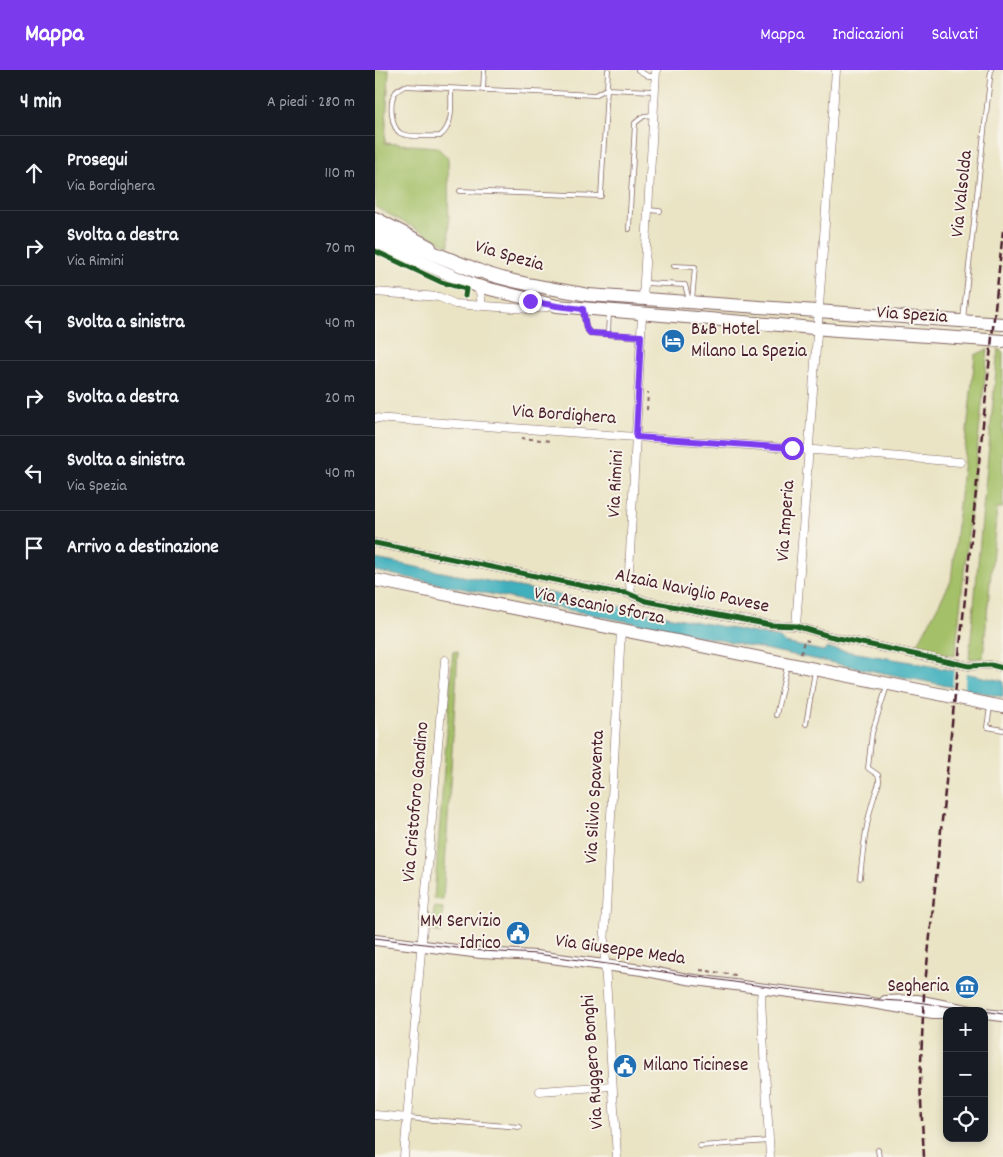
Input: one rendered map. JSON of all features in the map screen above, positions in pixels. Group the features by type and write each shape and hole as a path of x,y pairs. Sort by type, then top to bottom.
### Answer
{"highway":[{"path":"375,230 477,271"}],"main road":[{"name":"Via Spezia","path":"375,218 477,271 588,295 1003,324"},
{"name":"Via Spezia","path":"375,242 474,285 557,306 642,315 1003,341"},
{"name":"Via Ascanio Sforza","path":"375,580 1003,707"}],"street":[{"path":"818,328 836,70"},
{"path":"642,315 648,313 651,308 648,301 643,299 656,73"},
{"name":"Via Spezia","path":"474,285 481,292 481,306"},
{"name":"Via Spezia","path":"375,292 439,297 455,304 481,306 529,308 557,306"},
{"name":"Via Rimini","path":"631,594 629,573 642,315"},
{"name":"Via Imperia","path":"796,626 818,328"},
{"name":"Via Bordighera","path":"375,418 960,462"},
{"name":"Alzaia Naviglio Pavese","path":"375,543 631,594 647,601 757,622 796,626 829,636 969,666 1003,668"},
{"name":"Via Silvio Spaventa","path":"604,965 621,630"},
{"name":"Via Cristoforo Gandino","path":"404,1157 445,660"},
{"name":"Via Giuseppe Meda","path":"375,940 604,965 679,978 860,1001 916,1011 943,1013"},
{"name":"Via Ruggero Bonghi","path":"604,965 617,1157"},
{"path":"762,988 761,1000 770,1157"},
{"name":"Via Giuseppe Meda","path":"860,1001 917,1000 955,1007"},
{"path":"988,1014 1003,1016"},
{"path":"540,1091 612,1086"},
{"path":"375,1115 407,1118"}],"lane":[{"path":"483,90 484,70"},
{"path":"460,191 601,196 608,70"},
{"path":"638,70 648,76 656,73"},
{"name":"Via Valsolda","path":"963,321 991,70"},
{"path":"451,89 450,124 442,134 404,135 394,128 392,121 393,99 395,92 405,86 595,95 606,89 655,91"},
{"path":"629,229 635,123 645,116 653,115"},
{"path":"648,210 660,211"},
{"path":"675,266 695,267 691,302"},
{"path":"644,282 685,285 691,302"},
{"path":"583,309 586,328 590,333 641,336"},
{"path":"608,334 609,312"},
{"path":"776,715 787,664"},
{"path":"806,724 815,669"},
{"path":"860,878 867,828 874,796 880,783 878,775 868,768 871,738 888,684"},
{"path":"990,704 987,727 1003,730"},
{"path":"407,1118 520,1127"},
{"path":"700,1146 769,1142"},
{"path":"878,1150 879,1157"}],"path":[{"path":"647,410 648,392"},
{"path":"521,438 552,441"},
{"path":"802,638 817,639"},
{"path":"802,638 809,641"},
{"path":"800,658 802,638"},
{"path":"700,970 739,975"}],"green space":[{"path":"375,70 389,70 385,143 437,147 448,158 449,246 375,207"},
{"path":"988,349 955,656 915,649 951,581 975,355"},
{"path":"998,349 1003,352 1003,508 997,508 983,658 969,659"},
{"path":"453,651 458,652 443,900 434,899"},
{"path":"434,907 443,908 441,934 434,932 432,929"}],"water":[{"path":"375,559 780,638 785,643 823,651 827,648 911,662 1003,681 1003,697 375,571"}],"pier":[{"path":"954,669 966,671 964,692 952,689"}],"tram line":[{"path":"375,938 482,951 537,954 861,999 917,1002 952,1007"},
{"path":"988,1012 1003,1014"}],"railway":[{"path":"924,1157 920,1083 924,994 1003,231"}],"cycle path":[{"path":"375,251 441,282 466,289 465,296"},
{"path":"375,543 613,592 627,593 646,601 770,625 796,626 829,636 969,666 991,665 1003,668"}],"place":[{"name":"B&B Hotel Milano La Spezia","path":"673,341"},
{"name":"MM Servizio Idrico","path":"518,933"},
{"name":"Segheria","path":"967,987"},
{"name":"Milano Ticinese","path":"625,1066"}],"route":[{"path":"530,301 583,309 586,328 590,333 641,336 636,437 792,448"}]}
